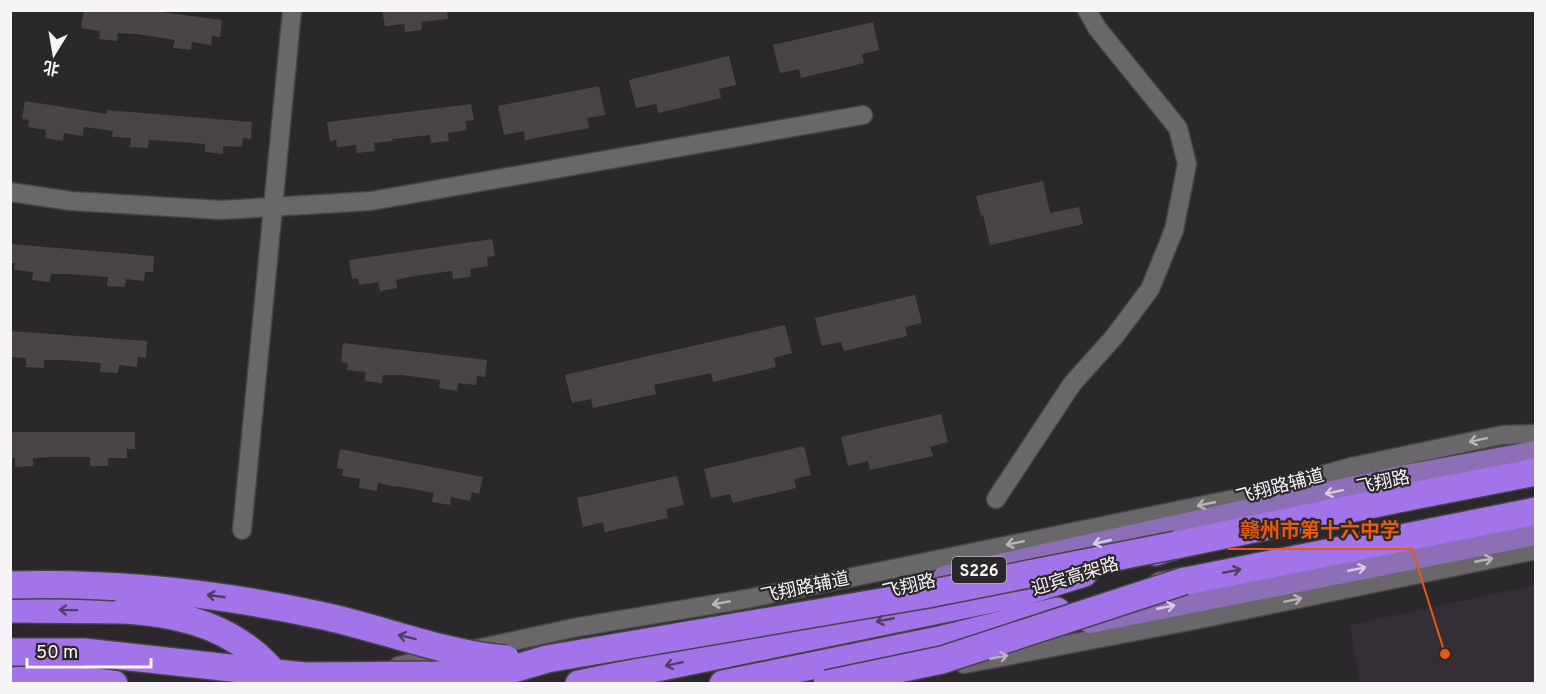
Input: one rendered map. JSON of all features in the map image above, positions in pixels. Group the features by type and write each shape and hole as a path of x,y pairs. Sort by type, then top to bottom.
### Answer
{"highway":[{"path":"1408,497 1536,466"},
{"name":"迎宾高架路","path":"579,684 1017,594 1176,545 1536,472"},
{"name":"迎宾高架路","path":"723,684 939,640 1184,581 1536,511"},
{"path":"1418,534 1536,518"},
{"path":"10,652 84,652 304,676 437,675 513,669 547,659 928,594 1176,545"},
{"path":"827,684 942,660 1184,581"},
{"path":"10,585 87,584 209,595 321,615 490,658 547,659"},
{"path":"10,609 125,610 182,616 229,636 250,650 282,684"},
{"path":"10,681 45,678 95,680 114,684"}],"main road":[{"name":"飞翔路","path":"422,684 757,620 1400,478 1536,453"},
{"path":"757,684 1185,604 1536,532"}],"street":[{"path":"242,530 292,10"},
{"path":"996,499 1072,384 1114,337 1150,289 1174,230 1187,164 1178,128 1097,28 1087,10"},
{"path":"10,192 71,201 221,210 371,201 863,115"},
{"name":"飞翔路辅道","path":"319,684 578,627 746,599 1244,497 1351,467 1490,437 1536,434"},
{"path":"859,684 1179,624 1536,550"}],"shaded area":[{"path":"1535,585 1535,683 1360,683 1350,625"}],"building":[{"path":"84,10 146,10 222,20 220,37 212,36 211,45 192,42 191,50 173,48 175,40 137,34 118,33 117,41 99,39 100,31 81,28"},
{"path":"382,10 447,10 448,19 421,22 422,30 405,32 404,24 385,26"},
{"path":"873,22 879,50 862,54 864,63 801,78 799,69 780,73 773,45"},
{"path":"729,56 736,85 719,89 721,98 658,113 656,104 636,108 629,80"},
{"path":"599,86 605,115 587,118 589,128 525,140 524,131 504,135 498,106"},
{"path":"25,101 107,114 107,110 252,122 251,139 243,138 242,147 223,146 223,154 205,152 205,144 168,141 149,140 148,148 130,147 131,138 112,137 113,131 84,127 83,136 64,133 63,141 45,138 46,130 28,127 29,120 22,119"},
{"path":"471,104 474,120 465,121 467,130 448,133 449,141 431,143 430,135 392,139 393,141 374,143 375,151 357,153 356,145 337,147 336,140 330,141 327,122"},
{"path":"1043,181 1050,213 1079,207 1083,224 990,245 976,196"},
{"path":"492,239 495,256 487,257 488,266 470,269 471,277 453,279 452,271 414,276 396,280 397,288 380,291 378,282 359,285 358,278 352,279 349,260"},
{"path":"10,244 154,256 153,272 145,272 144,281 126,279 125,287 107,286 108,277 70,274 51,274 50,282 32,280 33,272 14,270 15,263 10,263"},
{"path":"915,295 922,323 905,327 907,336 844,351 841,342 822,346 815,318"},
{"path":"785,325 792,353 774,358 776,367 713,382 711,373 654,385 656,394 593,408 591,399 572,403 565,375"},
{"path":"10,331 147,341 146,358 138,357 137,367 119,365 118,373 100,372 101,363 63,360 44,360 44,368 26,367 26,358 10,357"},
{"path":"343,343 487,360 485,377 477,376 476,385 458,383 457,391 439,388 440,380 402,375 383,375 382,383 365,381 366,372 347,370 348,363 341,362"},
{"path":"941,414 948,442 930,447 933,456 870,470 868,461 848,466 841,437"},
{"path":"10,432 135,432 135,449 127,449 127,458 108,458 108,466 90,466 90,457 52,457 33,458 33,466 15,467 15,458 10,458"},
{"path":"804,446 811,475 794,479 796,488 733,503 730,494 711,498 704,469"},
{"path":"340,449 483,477 479,494 472,492 470,501 451,497 450,505 432,502 434,493 397,486 378,483 377,491 359,488 360,479 342,476 343,469 337,468"},
{"path":"677,476 684,505 666,509 668,518 605,532 603,522 583,527 577,498"}],"place":[{"name":"赣州市第十六中学","path":"1445,654"}]}
